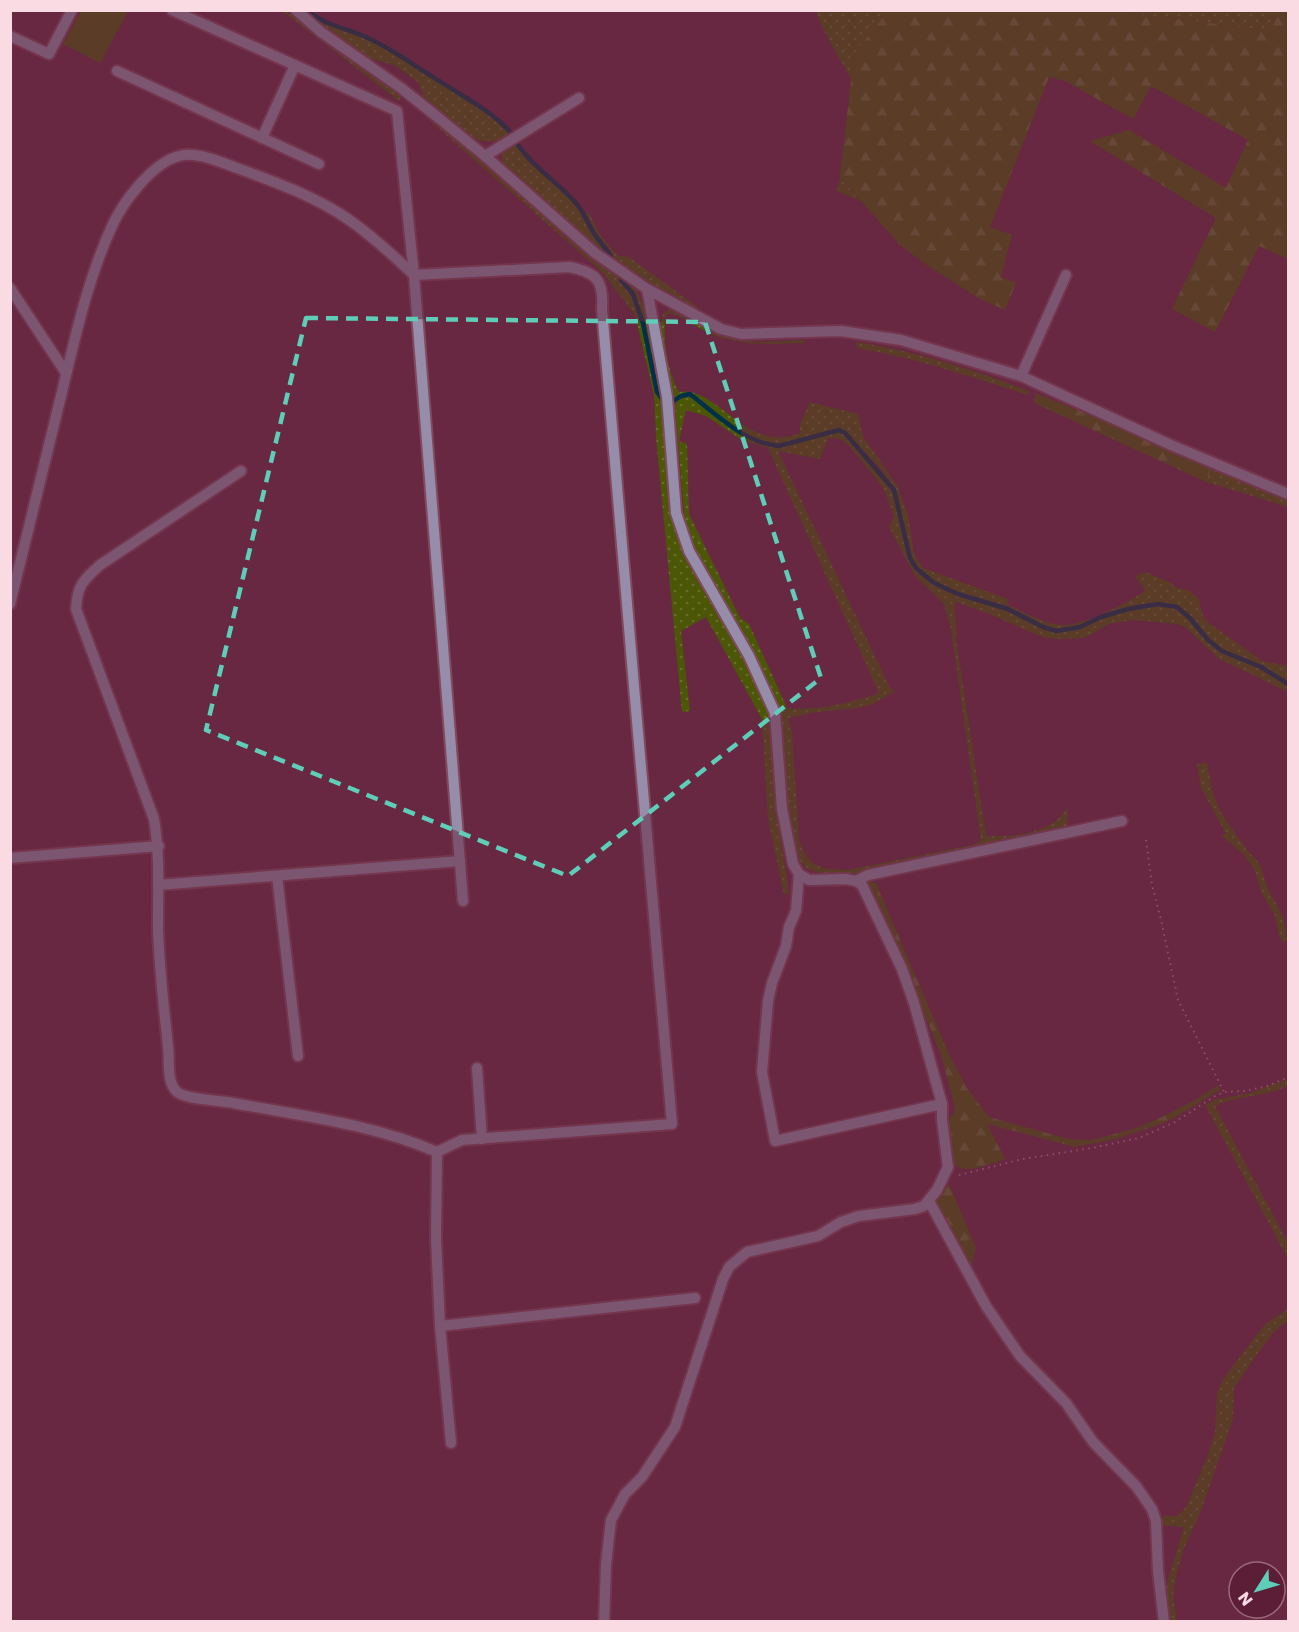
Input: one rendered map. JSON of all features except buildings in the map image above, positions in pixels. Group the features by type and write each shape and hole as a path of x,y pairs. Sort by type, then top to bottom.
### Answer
{"street":[{"path":"10,36 49,54 72,10"},
{"path":"172,10 397,111 414,275 463,901"},
{"path":"296,10 321,32 401,88 485,156 595,253 647,289 721,329 741,334 841,331 901,340 1021,376 1171,446 1288,494"},
{"path":"262,138 295,65"},
{"path":"117,71 319,164"},
{"path":"485,156 579,98"},
{"path":"10,604 88,283 112,225 129,197 163,164 180,155 195,155 213,159 307,196 346,218 382,245 414,275 569,267 587,271 598,279 603,294 602,309 612,439 672,1124 462,1140 437,1152 385,1132 328,1119 213,1099 193,1098 176,1090 169,1071 162,990 158,930 159,846 154,819 76,609 77,593 86,577 100,565 241,471"},
{"path":"1021,376 1066,274"},
{"path":"10,288 66,373"},
{"path":"604,1622 606,1564 611,1520 625,1494 642,1477 675,1427 723,1279 729,1267 747,1252 818,1236 841,1222 859,1216 915,1209 929,1201 948,1167 942,1104 921,1026 902,969 862,885 846,879 809,880 799,874 793,864 782,809 775,713 749,656 688,551 676,513 667,397 647,289"},
{"path":"856,881 868,875 1122,821"},
{"path":"10,858 159,846"},
{"path":"158,885 460,861"},
{"path":"799,874 796,911 772,983 767,1013 762,1072 775,1141 942,1104"},
{"path":"277,876 298,1056"},
{"path":"477,1068 482,1139"},
{"path":"437,1152 436,1239 440,1326 451,1443"},
{"path":"929,1201 986,1306 1020,1356 1066,1403 1093,1442 1136,1486 1152,1509 1156,1521 1158,1571 1164,1622"},
{"path":"440,1326 695,1298"}],"path":[{"path":"1146,840 1152,885 1178,1000 1224,1092"},
{"path":"946,1174 961,1175 1023,1159 1131,1140 1160,1130 1224,1092 1245,1091 1268,1086 1288,1077"}],"highlighted area":[{"path":"306,318 705,322 821,678 568,876 206,730"}],"green space":[{"path":"81,11 128,11 100,63 63,44"},
{"path":"282,11 286,11 317,36 399,93 401,98 399,101"},
{"path":"303,11 339,29 372,41 401,58 490,115 505,128 509,135 496,140 484,141 462,132 422,98 418,82 394,65 370,59"},
{"path":"816,11 888,11 850,59 851,79 824,31"},
{"path":"888,11 1112,11 1272,31 1271,11 1288,11 1288,259 1259,246 1215,332 1172,309 1216,218 1090,141 1129,130 1226,188 1248,140 1151,86 1133,119 1065,81 1049,77 990,227 1012,235 1001,277 1016,283 1005,310 980,299 928,266 899,244 840,177 851,79 850,59"},
{"path":"1112,11 1271,11 1273,31"},
{"path":"433,119 582,249 619,278 633,294 642,323 656,392 661,398 657,392 643,323 634,294 622,279 635,288 647,311 665,399 675,530 690,567 735,643 770,712 775,799 789,894 784,895 768,819 762,719 706,617 681,631 690,711 682,712 654,395 635,315 602,272 430,121"},
{"path":"516,144 528,161 576,204 589,229 608,252 612,261 502,162 502,153"},
{"path":"840,177 860,201 837,191"},
{"path":"586,213 589,213 600,235 618,256 629,257 699,308 693,311 618,266 610,249 599,238"},
{"path":"670,309 733,338 758,342 804,340 804,343 781,344 738,341 716,336 682,317 670,313 666,315 667,355 679,392 693,393 707,399 748,428 763,435 781,437 800,433 800,424 810,402 858,414 863,436 898,487 908,515 914,554 923,568 1008,599 1007,605 1036,618 1049,623 1065,625 1101,615 1145,591 1135,576 1146,572 1175,587 1190,591 1199,600 1204,619 1262,661 1288,666 1288,682 1254,662 1212,643 1184,610 1174,605 1156,603 1136,605 1098,617 1076,627 1060,629 1044,626 1013,610 953,591 934,582 925,576 912,558 899,502 892,484 873,460 845,432 839,429 779,445 766,443 742,433 690,393 675,399 664,356 661,333 663,314"},
{"path":"856,342 921,355 966,368 1028,391 1028,395 922,363 857,348"},
{"path":"1035,393 1098,418 1211,469 1206,482 1034,403"},
{"path":"689,396 743,434 766,444 779,447 838,431 844,434 872,462 891,486 911,560 923,577 942,589 997,606 1037,625 1061,632 1078,629 1137,607 1166,605 1175,607 1220,651 1262,669 1288,685 1288,692 1219,659 1185,627 1177,624 1134,620 1109,624 1084,638 1056,639 1042,637 955,602 956,639 986,836 1009,836 1032,832 1053,823 1068,807 1067,828 854,876 828,875 807,869 795,852 788,808 781,715 758,665 727,606 713,586 690,539 684,514 675,406 682,397","holes":["686,410 706,416 742,440 768,448 879,693 833,705 787,708 749,624 740,618 689,514 687,444 679,441","828,438 840,439 849,446 883,487 894,516 889,527 915,576 944,604 951,629 981,840 976,844 848,870 830,869 811,862 799,840 792,733 788,718 817,712 858,708 873,704 895,691 890,688 778,451 820,459"]},
{"path":"1211,469 1288,500 1288,507 1206,482"},
{"path":"1207,763 1213,793 1220,811 1246,849 1259,863 1270,894 1284,921 1287,940 1283,943 1274,913 1262,894 1254,869 1245,856 1221,835 1226,834 1201,788 1197,764"},
{"path":"867,881 876,883 948,1052 966,1087 989,1117 1069,1139 1092,1140 1136,1128 1162,1117 1218,1085 1220,1090 1158,1125 1116,1139 1075,1147 987,1124 1005,1159 978,1168 957,1167 952,1163 946,1122 955,1108 941,1055 889,926"},
{"path":"1288,1079 1288,1086 1279,1090 1215,1106 1288,1243 1288,1259 1205,1105 1217,1099 1247,1094"},
{"path":"949,1184 976,1248 970,1271 936,1207 936,1200"},
{"path":"1288,1309 1288,1321 1265,1343 1234,1388 1233,1419 1177,1572 1173,1594 1177,1621 1167,1621 1164,1592 1184,1527 1159,1525 1157,1516 1178,1516 1186,1507 1207,1458 1215,1432 1217,1394 1223,1379 1265,1324"}],"waterway":[{"path":"307,10 330,24 370,39 397,54 487,111 511,133"},
{"path":"518,145 531,161 578,205 594,234 613,261"},
{"path":"621,280 633,294 643,323 657,392 663,400"},
{"path":"675,400 690,394 742,434 766,444 779,446 839,430 845,433 894,490 910,558 916,568 934,583 958,594 1008,609 1056,631 1080,627 1101,617 1128,609 1158,604 1177,607 1190,618 1208,640 1222,651 1261,667 1288,684"}]}
